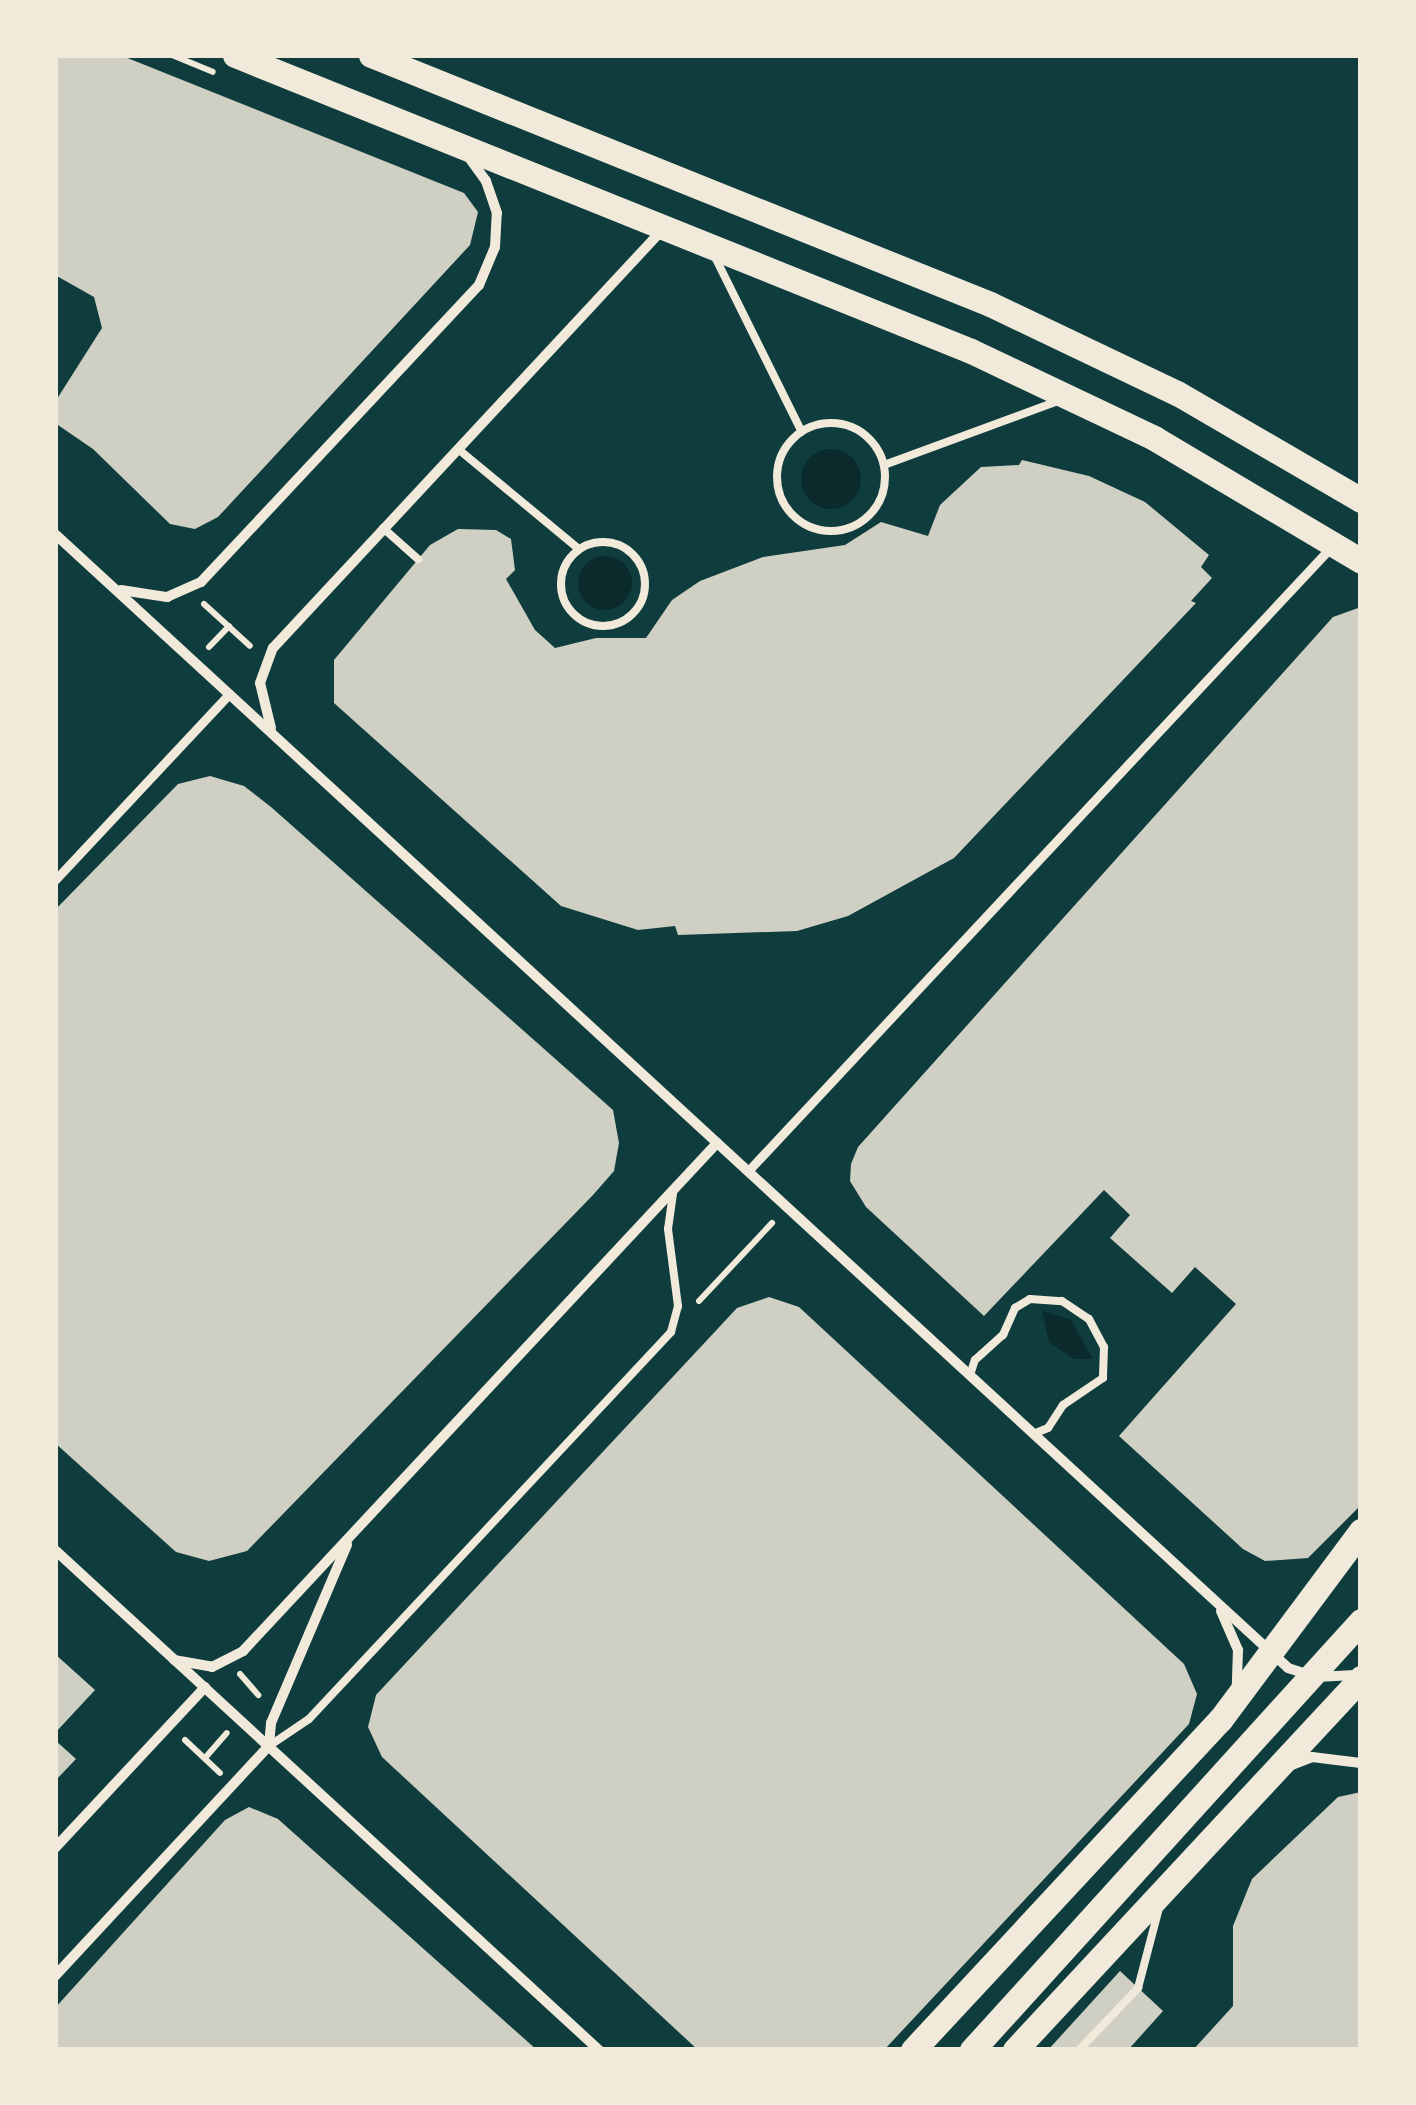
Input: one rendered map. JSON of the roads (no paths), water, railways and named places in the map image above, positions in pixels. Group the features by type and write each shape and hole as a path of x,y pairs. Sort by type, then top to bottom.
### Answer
{"main road":[{"path":"235,55 709,245 1070,397 1361,561"},
{"path":"371,55 990,304 1176,393 1361,500"},
{"path":"912,2050 1220,1720 1268,1650 1361,1531"},
{"path":"972,2050 1361,1621"},
{"path":"1026,2046 1361,1676"}],"street":[{"path":"108,582 142,597 189,590 210,574 488,270 497,230 492,197 472,160 438,136"},
{"path":"279,740 262,708 266,661 384,528 664,228"},
{"path":"55,534 1268,1650 1302,1674 1361,1676"},
{"path":"748,1172 1335,543"},
{"path":"55,880 229,694"},
{"path":"174,1660 204,1668 236,1657 717,1143"},
{"path":"55,1976 269,1746 277,1708 352,1534"},
{"path":"55,1550 599,2050"},
{"path":"1212,1598 1234,1636 1240,1664 1235,1694 1220,1720"},
{"path":"55,1848 205,1687"},
{"path":"1272,1774 1312,1757 1361,1763"}],"lane":[{"path":"709,245 802,432"},
{"path":"884,465 1070,397"},
{"path":"822,424 849,426 871,441 884,465 882,495 864,520 840,531 813,528 791,514 778,486 784,452 802,432 822,424"},
{"path":"458,449 580,548"},
{"path":"384,528 418,559"},
{"path":"609,542 639,560 644,596 628,619 596,626 570,611 561,576 580,548 609,542"},
{"path":"269,1746 309,1719 671,1332 678,1306 668,1229 674,1190"},
{"path":"970,1375 974,1360 997,1344 1022,1302 1052,1298 1089,1319 1104,1347 1103,1378 1063,1405 1048,1428 1033,1434"},
{"path":"1080,2050 1138,1988 1164,1890"}],"water":[{"path":"831,449 852,458 861,479 852,500 831,509 810,500 801,479 810,458"},
{"path":"605,556 624,564 632,583 624,602 605,610 586,602 578,583 586,564"},
{"path":"1042,1311 1071,1320 1093,1359 1074,1359 1049,1342"}]}
